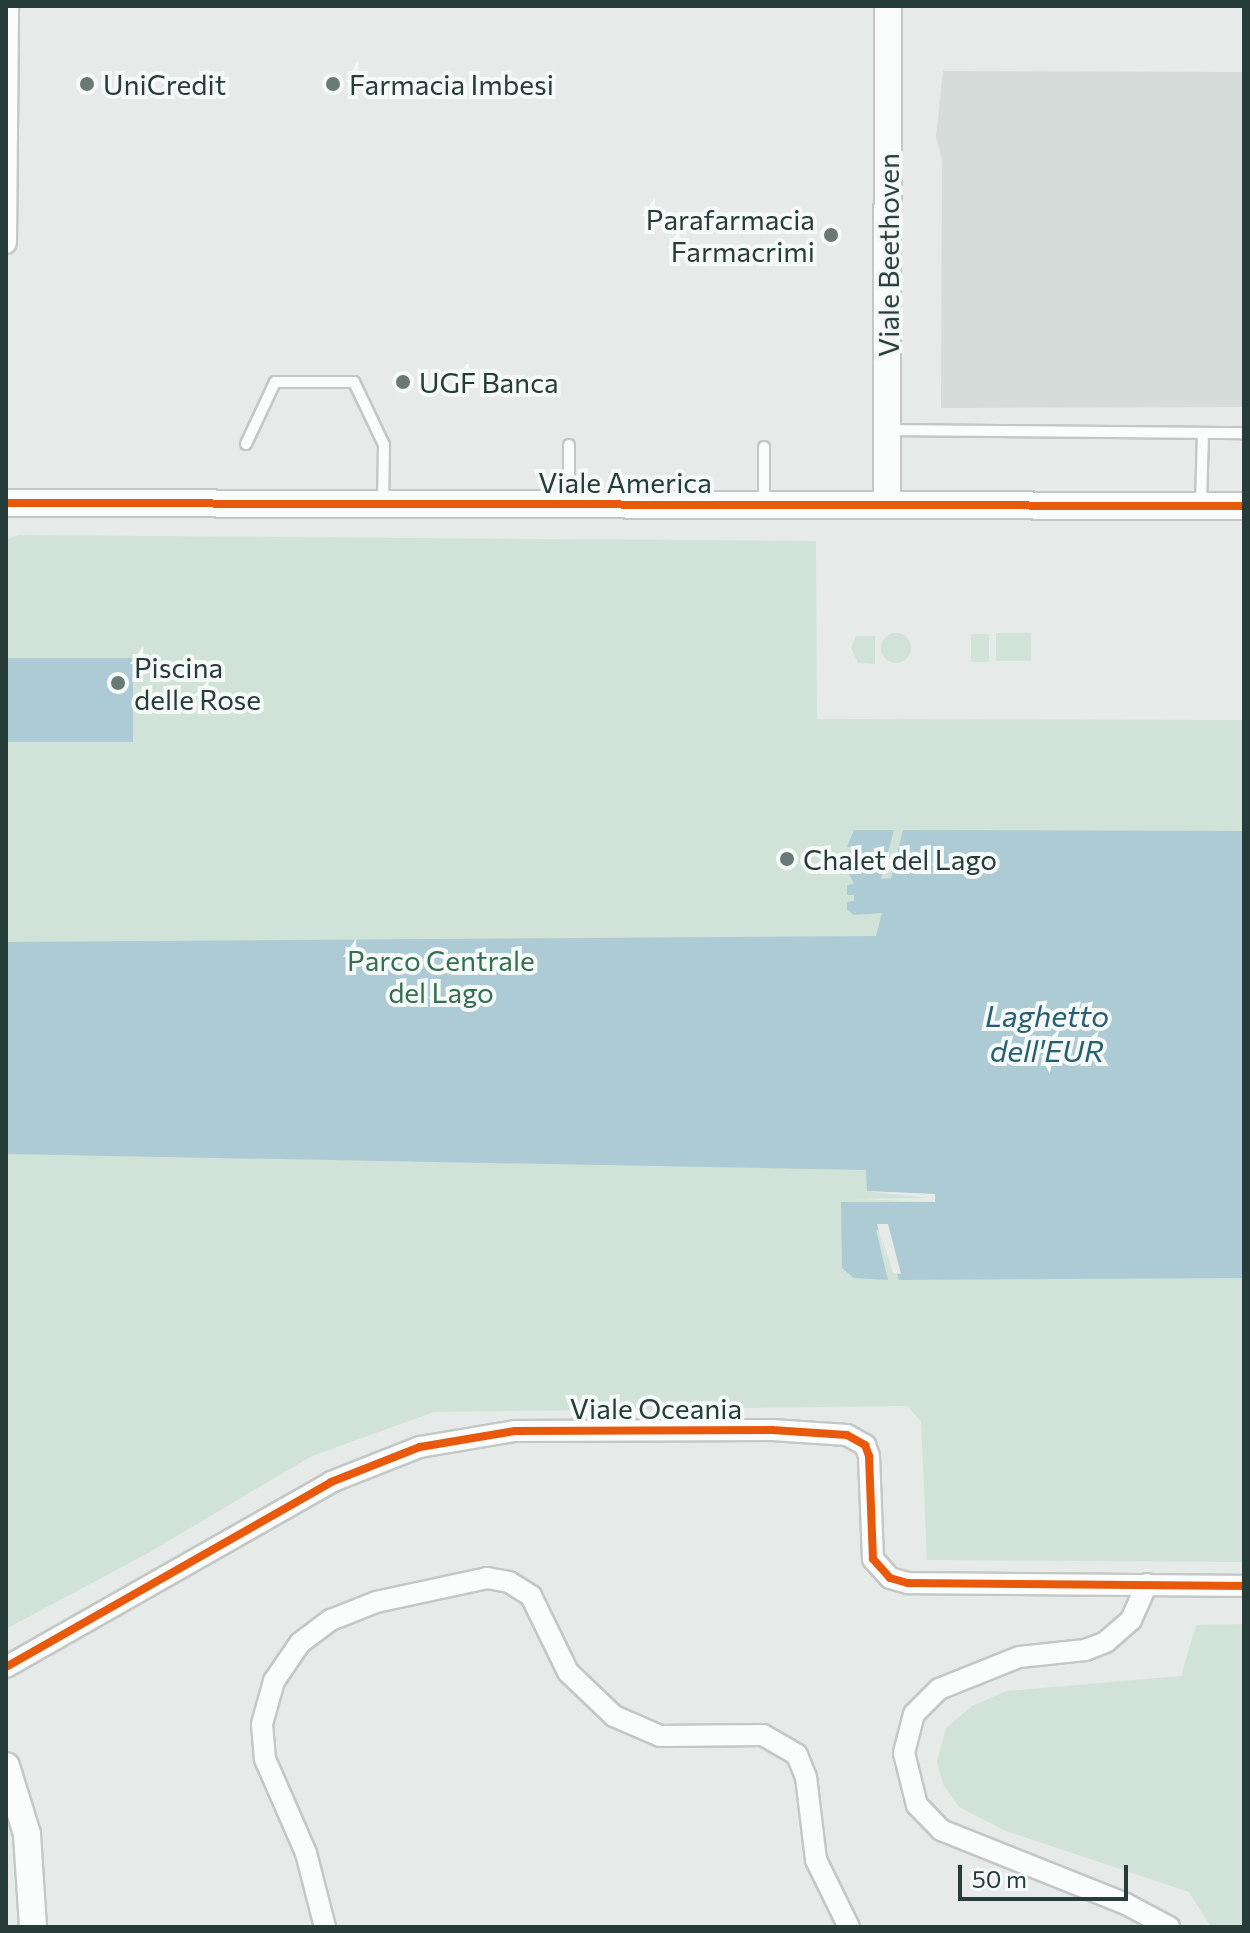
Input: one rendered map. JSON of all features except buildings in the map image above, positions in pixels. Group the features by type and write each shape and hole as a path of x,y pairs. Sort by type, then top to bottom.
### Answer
{"street":[{"path":"6,243 8,6"},
{"name":"Viale Beethoven","path":"887,505 888,6"},
{"name":"Viale America","path":"6,503 1244,506"},
{"name":"Viale Oceania","path":"6,1667 331,1482 420,1447 515,1431 840,1433 868,1450 870,1550 890,1578 908,1583 1244,1586"},
{"path":"325,1927 306,1853 265,1759 262,1724 274,1681 300,1643 341,1615 376,1602 496,1578 531,1596 568,1672 614,1716 660,1736 763,1735 797,1755 806,1777 816,1860 849,1927"},
{"path":"1147,1584 1128,1626 1099,1646 1019,1657 939,1689 914,1714 904,1753 917,1805 941,1830 1126,1904 1169,1927"},
{"path":"6,1766 27,1834 33,1927"}],"lane":[{"path":"246,444 275,382 354,382 384,445 383,503"},
{"path":"887,430 1244,433"},
{"path":"1201,506 1203,433"},
{"path":"569,445 569,504"},
{"path":"764,447 764,505"}],"shaded area":[{"path":"943,71 1244,72 1244,407 941,408 942,159 936,137"}],"green space":[{"name":"Parco Centrale del Lago","path":"18,535 816,541 817,719 1244,720 1244,1562 927,1560 921,1421 907,1406 434,1412 312,1456 148,1553 6,1629 6,540"},
{"path":"896,633 907,637 911,648 907,659 896,663 885,659 881,648 885,637"},
{"path":"996,633 1031,633 1031,661 996,661"},
{"path":"971,634 989,634 989,662 971,662"},
{"path":"856,636 875,636 875,664 858,663 851,648"},
{"path":"1244,1624 1244,1927 1211,1927 1189,1892 1006,1831 959,1807 943,1784 937,1762 946,1728 972,1706 1006,1691 1181,1676 1196,1625"}],"water":[{"path":"6,658 133,658 133,742 6,742"},
{"name":"Laghetto dell'EUR","path":"854,830 894,830 881,879 891,878 903,830 1244,831 1244,1278 899,1280 886,1231 876,1230 888,1280 854,1278 842,1268 841,1202 933,1202 933,1194 867,1191 866,1170 6,1154 6,942 876,936 882,913 854,915 847,910 847,902 854,901 854,895 847,895 847,885 854,884 847,870 854,869 854,864 847,863 847,854 854,854 854,847 847,847"}],"pier":[{"path":"863,1191 935,1194 935,1202 853,1199 929,1198"},
{"path":"877,1224 888,1224 901,1274 893,1273 881,1234 890,1273"}],"cycle path":[{"path":"6,503 1244,506"},
{"path":"6,1667 331,1482 420,1447 515,1431 772,1430 847,1435 865,1445 869,1456 873,1559 890,1578 908,1583 1244,1586"}],"place":[{"name":"UniCredit","path":"87,84"},
{"name":"Farmacia Imbesi","path":"333,84"},
{"name":"Parafarmacia Farmacrimi","path":"831,235"},
{"name":"UGF Banca","path":"403,382"},
{"name":"Piscina delle Rose","path":"118,683"},
{"name":"Chalet del Lago","path":"787,859"}]}
